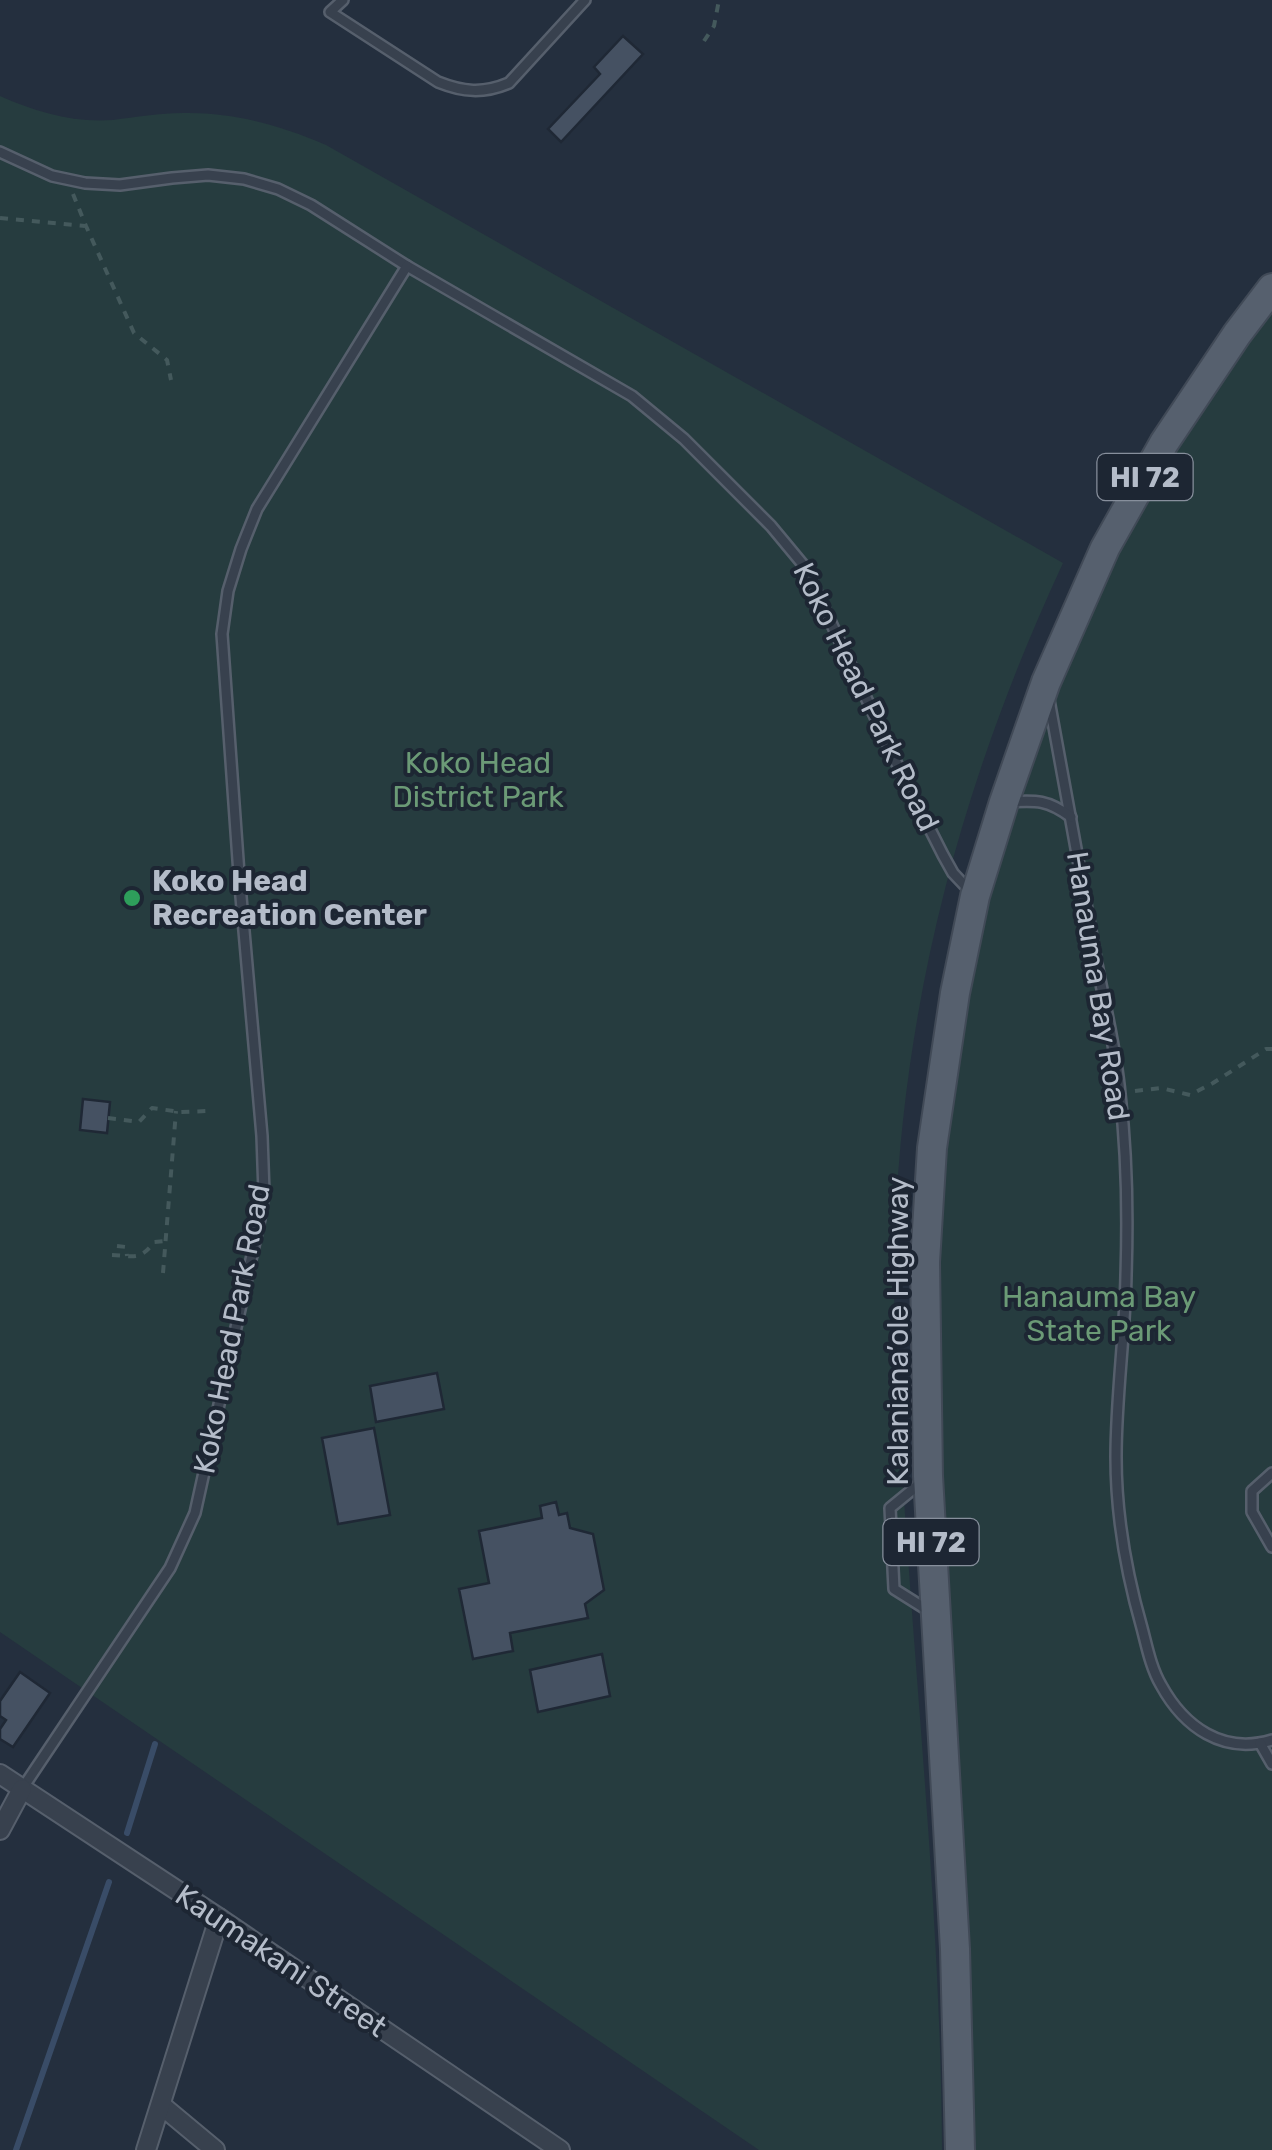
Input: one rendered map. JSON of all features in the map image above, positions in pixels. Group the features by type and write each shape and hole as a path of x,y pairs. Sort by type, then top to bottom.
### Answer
{"main road":[{"name":"Kalaniana’ole Highway","path":"960,2150 954,1949 928,1476 924,1262 932,1148 955,993 975,896 1004,802 1046,682 1105,548 1164,442 1272,288"}],"street":[{"name":"Kaumakani Street","path":"0,1774 560,2150"},
{"path":"0,1830 22,1789"},
{"path":"146,2150 219,1918"},
{"path":"161,2105 215,2150"}],"lane":[{"path":"343,0 330,12 438,82 474,92 509,83 585,0"},
{"name":"Koko Head Park Road","path":"0,152 68,180 120,185 208,175 261,184 310,205 406,266 632,396 684,439 800,559 943,855 975,896"},
{"name":"Koko Head Park Road","path":"22,1789 170,1568 195,1513 264,1193 222,634 228,591 240,549 258,509 406,266"},
{"name":"Hanauma Bay Road","path":"1046,682 1120,1092 1128,1210 1116,1459 1118,1507 1134,1602 1160,1684 1190,1724 1233,1744 1272,1740"},
{"name":"Hanauma Bay Road","path":"1004,802 1052,803 1070,817"},
{"path":"1272,1473 1252,1491 1252,1512 1272,1547"},
{"path":"928,1476 890,1508 894,1588 935,1614"},
{"path":"1260,1744 1272,1764"}],"path":[{"path":"704,41 714,26 719,0"},
{"path":"68,180 134,333 167,360 172,380"},
{"path":"0,218 86,226"},
{"path":"1120,1092 1161,1088 1190,1095 1272,1050"},
{"path":"108,1118 139,1122 152,1108 208,1111"},
{"path":"163,1273 176,1111"},
{"path":"112,1254 139,1257 157,1240 166,1241"},
{"path":"117,1246 126,1248 127,1256"}],"green space":[{"name":"Koko Head District Park","path":"0,96 41,111 84,120 183,113 238,117 326,145 1063,563 996,724 969,805 926,970 901,1140 895,1227 895,1345 934,1922 942,2150 759,2150 0,1632"},
{"name":"Hanauma Bay State Park","path":"1272,288 1272,2150 960,2150 925,1262 975,896 1105,548"}],"building":[{"path":"623,36 643,54 561,142 548,129 600,74 594,67"},
{"path":"83,1099 110,1102 107,1133 80,1130"},
{"path":"437,1373 444,1409 376,1422 370,1386"},
{"path":"374,1428 390,1515 338,1524 322,1438"},
{"path":"556,1502 559,1515 567,1513 570,1528 593,1534 604,1590 585,1604 588,1618 510,1633 513,1651 473,1659 459,1589 489,1583 479,1531 542,1518 540,1506"},
{"path":"602,1654 610,1696 538,1712 530,1670"},
{"path":"20,1672 50,1693 13,1747 0,1739 0,1729 6,1720 0,1716 0,1701"}],"waterway":[{"path":"127,1833 155,1744"},
{"path":"16,2150 109,1882"}],"place":[{"name":"Koko Head Recreation Center","path":"132,898"}]}
